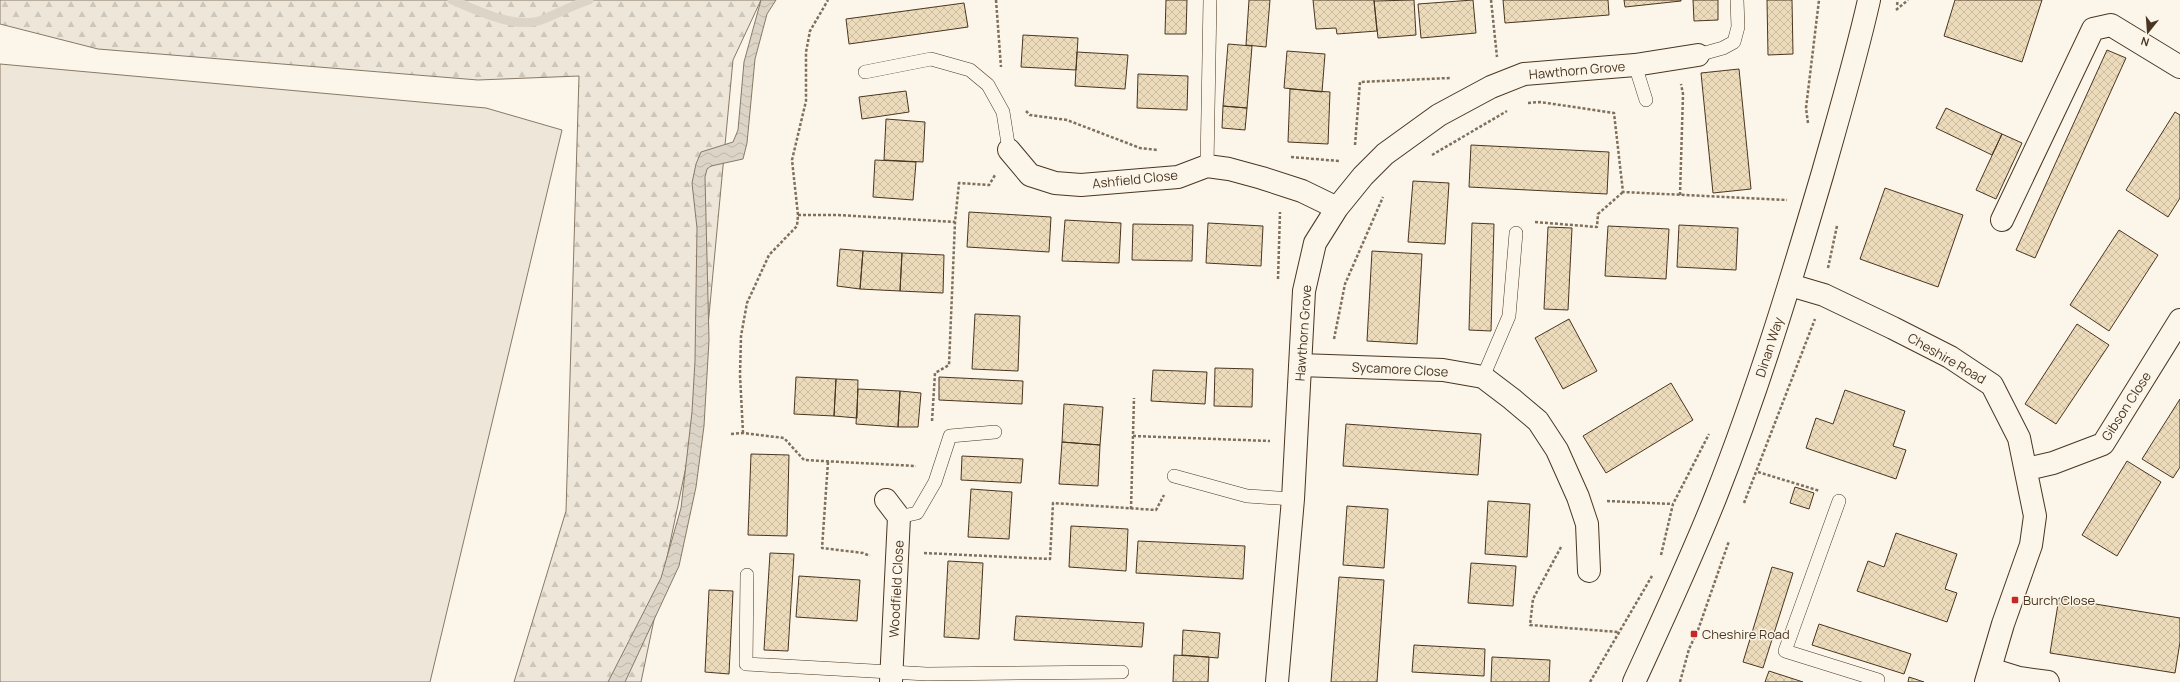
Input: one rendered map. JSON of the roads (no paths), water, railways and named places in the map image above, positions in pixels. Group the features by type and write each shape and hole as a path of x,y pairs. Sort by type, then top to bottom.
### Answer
{"street":[{"name":"Dinan Way","path":"1634,682 1667,610 1716,495 1758,382 1790,284 1858,49 1869,0"},
{"path":"2002,220 2093,29 2111,24 2180,67"},
{"name":"Hawthorn Grove","path":"1277,682 1293,499 1304,291 1315,243 1337,208 1363,176 1385,154 1439,115 1491,87 1524,74 1635,65 1676,60 1698,55"},
{"name":"Ashfield Close","path":"1009,150 1030,175 1055,184 1081,185 1178,177 1206,166 1229,169 1262,178 1302,191 1337,208"},
{"name":"Cheshire Road","path":"1790,284 1824,295 1893,328 1950,358 1992,385 2019,438 2027,469 2035,516 2031,545 2003,624 1988,676"},
{"name":"Gibson Close","path":"2027,469 2053,463 2103,444 2180,320"},
{"name":"Sycamore Close","path":"1300,365 1443,370 1483,377 1538,421 1557,450 1578,497 1587,524 1589,571"},
{"path":"886,500 899,517"},
{"name":"Woodfield Close","path":"891,677 899,517"},
{"path":"1988,676 2048,682"}],"lane":[{"path":"1206,166 1210,0"},
{"path":"1698,55 1723,48 1734,42 1738,28 1737,0"},
{"path":"865,72 931,59 970,70 988,85 1003,112 1009,150"},
{"path":"1635,65 1646,100"},
{"path":"1483,377 1509,316 1516,233"},
{"path":"899,517 917,513 935,482 950,436 995,432"},
{"path":"1174,476 1247,496 1293,499"},
{"path":"1839,501 1785,651 1878,680 1878,682"},
{"path":"747,575 746,664 891,677 927,674 1122,672"}],"water":[{"path":"761,0 776,0 767,14 755,59 747,143 743,159 711,166 707,169 705,177 709,340 704,426 696,487 679,566 625,682 608,682 661,578 681,508 692,412 695,361 697,228 692,183 696,164 701,152 733,142 738,130 744,62"}],"waterway":[{"path":"452,0 497,18 522,22 533,22 544,19 589,0"}],"place":[{"name":"Burch Close","path":"2015,600"},
{"name":"Cheshire Road","path":"1694,634"}]}
